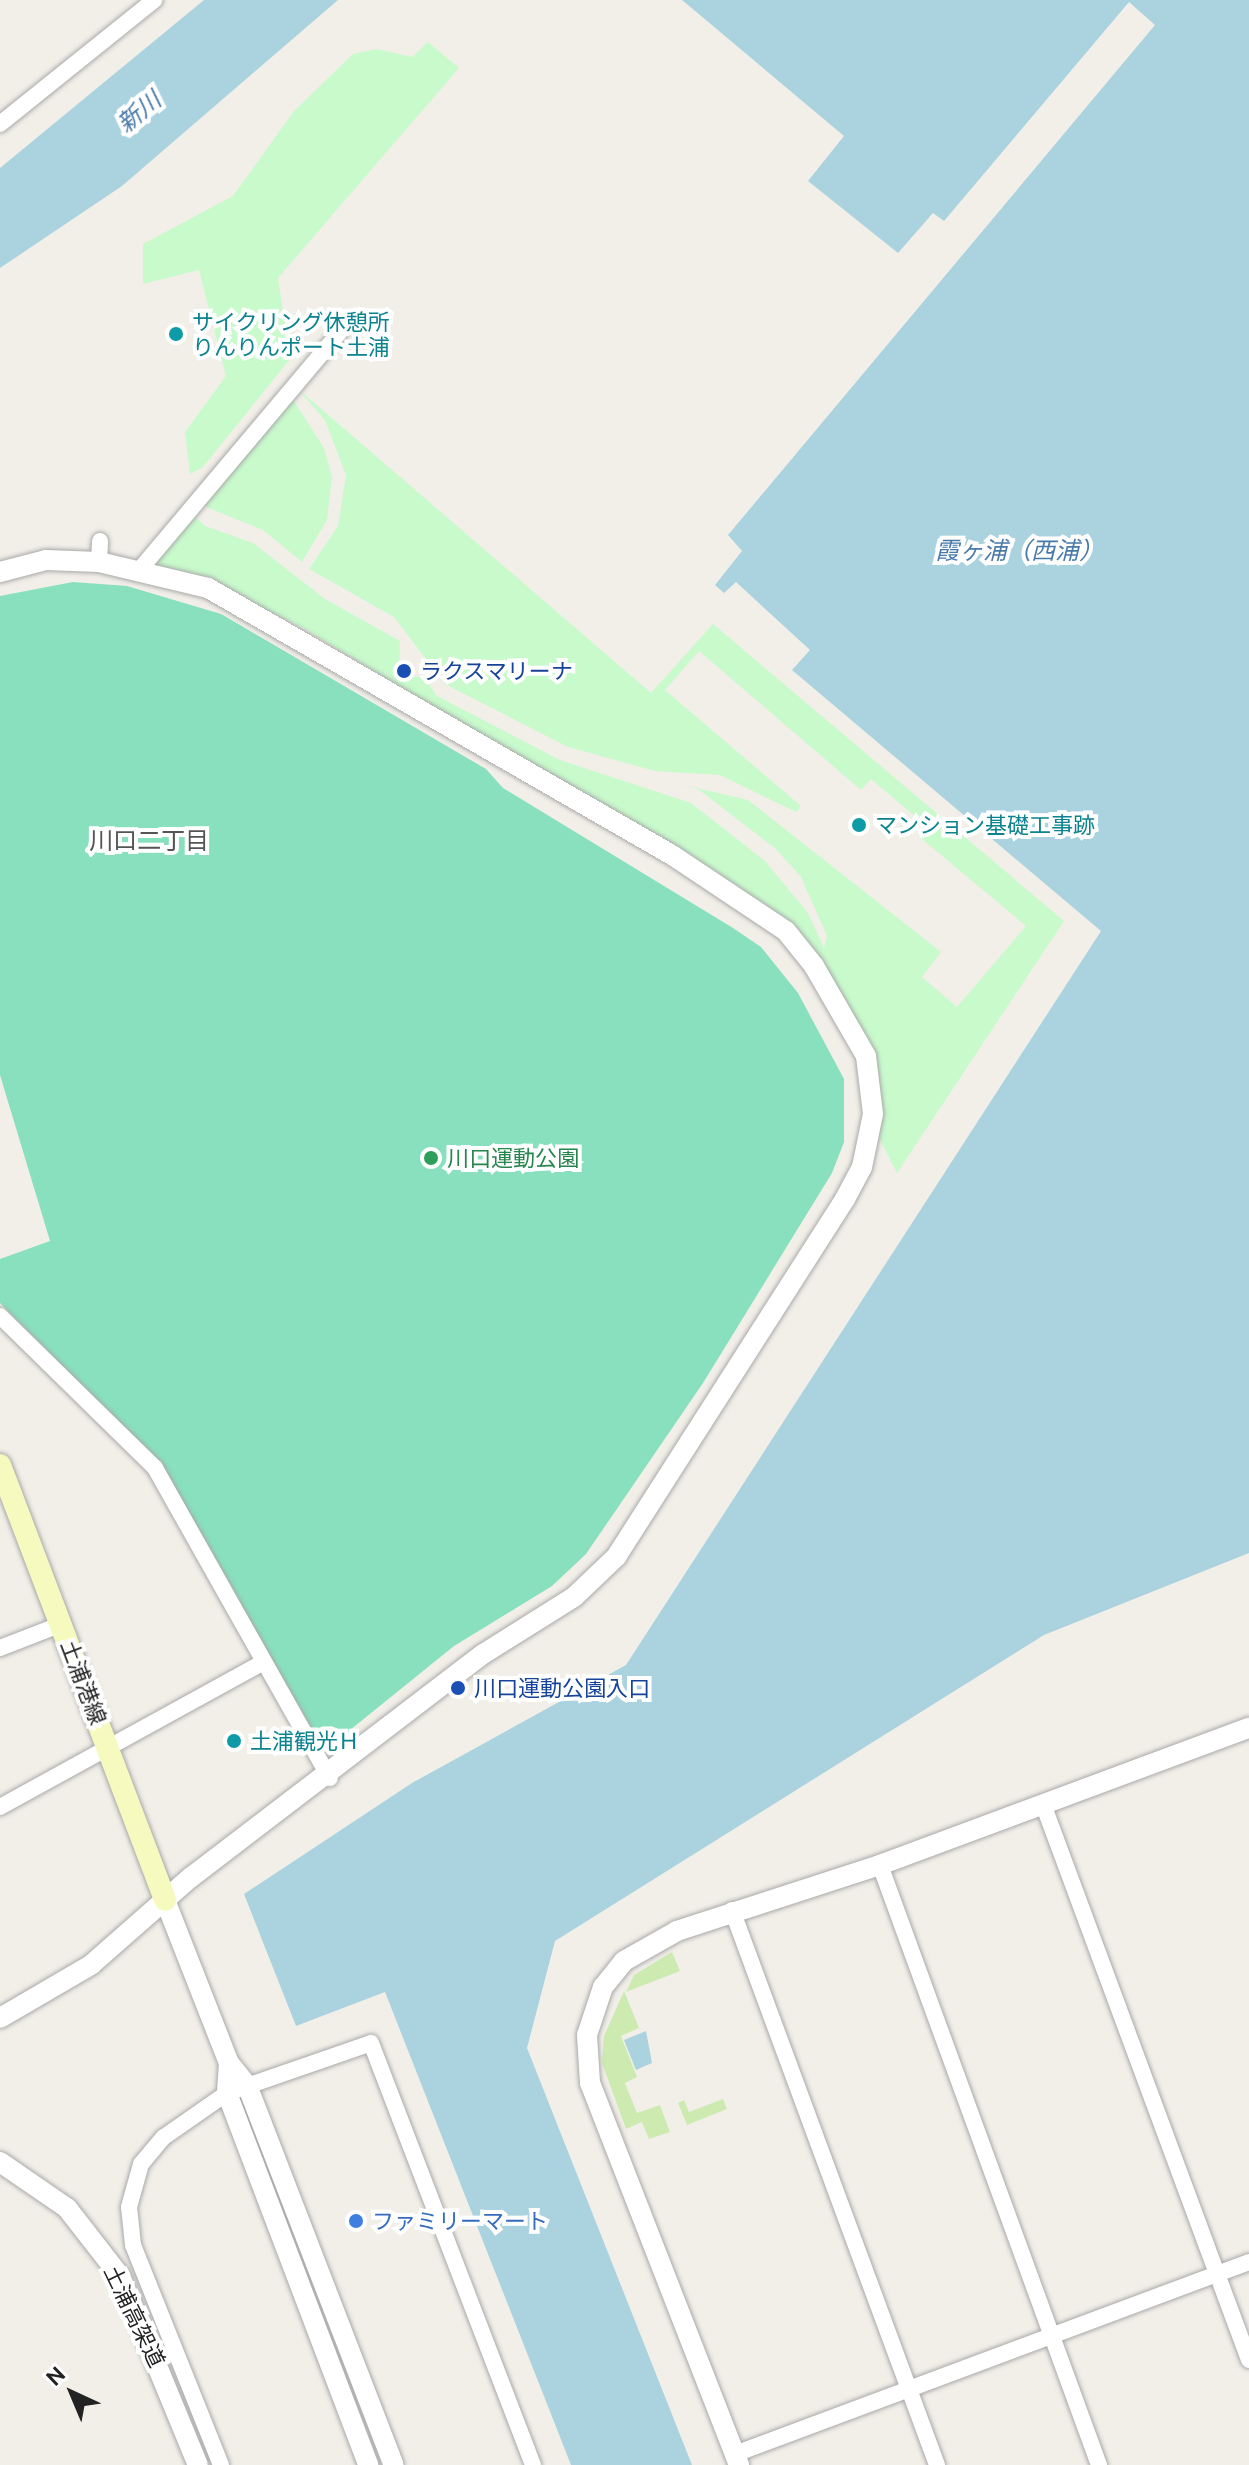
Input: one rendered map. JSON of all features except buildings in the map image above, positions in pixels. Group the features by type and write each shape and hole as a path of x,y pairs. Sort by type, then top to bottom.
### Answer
{"main road":[{"name":"土浦港線","path":"0,1465 165,1900"}],"street":[{"path":"0,124 154,0"},
{"path":"142,567 340,332"},
{"path":"0,572 46,560 100,552 208,588 299,635 786,931 844,1010 871,1084 862,1167 617,1556 574,1597 483,1654 330,1778 165,1900 58,1989 0,2018"},
{"path":"0,1316 155,1468 330,1778"},
{"path":"0,1648 62,1624"},
{"path":"0,1807 264,1662"},
{"path":"1249,1728 880,1865 732,1910 624,1961 593,2011 587,2061 737,2460 909,2390 1249,2262"},
{"path":"1043,1804 1249,2360"},
{"path":"880,1865 1099,2465"},
{"path":"165,1900 229,2063 247,2085 394,2465"},
{"path":"732,1910 937,2465"},
{"path":"221,2465 133,2245 129,2207 141,2164 164,2137 227,2093 371,2043 533,2465"},
{"path":"229,2063 227,2093 368,2465"},
{"name":"土浦高架道","path":"0,2162 67,2208 120,2276 198,2465"}],"green space":[{"path":"428,42 459,68 278,278 290,359 203,467 190,474 185,432 226,376 199,270 143,284 143,244 233,196 294,111 353,54 377,49 412,57"},
{"path":"298,389 651,693 713,624 1064,921 897,1173 878,1136 872,1054 820,961 493,743 303,628 211,582 149,564 191,512 205,526 253,543 325,599 400,641 399,676 424,677 437,696 560,760 691,803 765,861 808,913 824,948 827,936 801,877 776,849 698,789 675,783 748,800 941,952 922,977 957,1007 1026,926 922,839 930,829 871,779 861,790 699,651 665,690 801,806 796,812 720,775 655,771 568,747 445,684 394,617 309,569 338,526 346,475 325,420"},
{"path":"290,395 324,448 332,477 327,520 302,562 263,530 199,504"},
{"name":"川口運動公園","path":"73,582 127,586 221,614 486,769 503,788 733,928 761,947 798,993 844,1079 844,1142 832,1173 703,1383 586,1554 552,1586 454,1646 324,1751 161,1465 0,1303 0,1259 50,1241 0,1075 0,596"},
{"path":"672,1952 680,1971 626,1992 634,1975"},
{"path":"624,1991 639,2028 621,2036 637,2077 625,2083 637,2113 660,2105 670,2132 649,2139 642,2122 626,2129 602,2063 604,2036"},
{"path":"723,2099 727,2109 687,2125 678,2103 684,2100 689,2112"}],"water":[{"name":"新川","path":"204,0 338,0 122,186 0,268 0,168"},
{"name":"霞ヶ浦（西浦）","path":"682,0 1249,0 1249,1553 1044,1635 555,1941 527,2048 692,2465 571,2465 385,1992 296,2026 244,1894 412,1783 626,1665 1101,931 792,670 810,650 736,582 724,593 715,585 742,551 728,535 1155,25 1129,2 944,221 933,213 898,253 808,181 844,136"},
{"path":"646,2031 652,2063 636,2070 624,2040"}],"place":[{"name":"サイクリング休憩所 りんりんポート土浦","path":"176,334"},
{"name":"ラクスマリーナ","path":"404,671"},
{"name":"マンション基礎工事跡","path":"859,825"},
{"name":"川口運動公園","path":"431,1158"},
{"name":"川口運動公園入口","path":"458,1688"},
{"name":"土浦観光Ｈ","path":"234,1741"},
{"name":"ファミリーマート","path":"356,2221"}],"district":[{"name":"川口二丁目","path":"149,841"}]}
